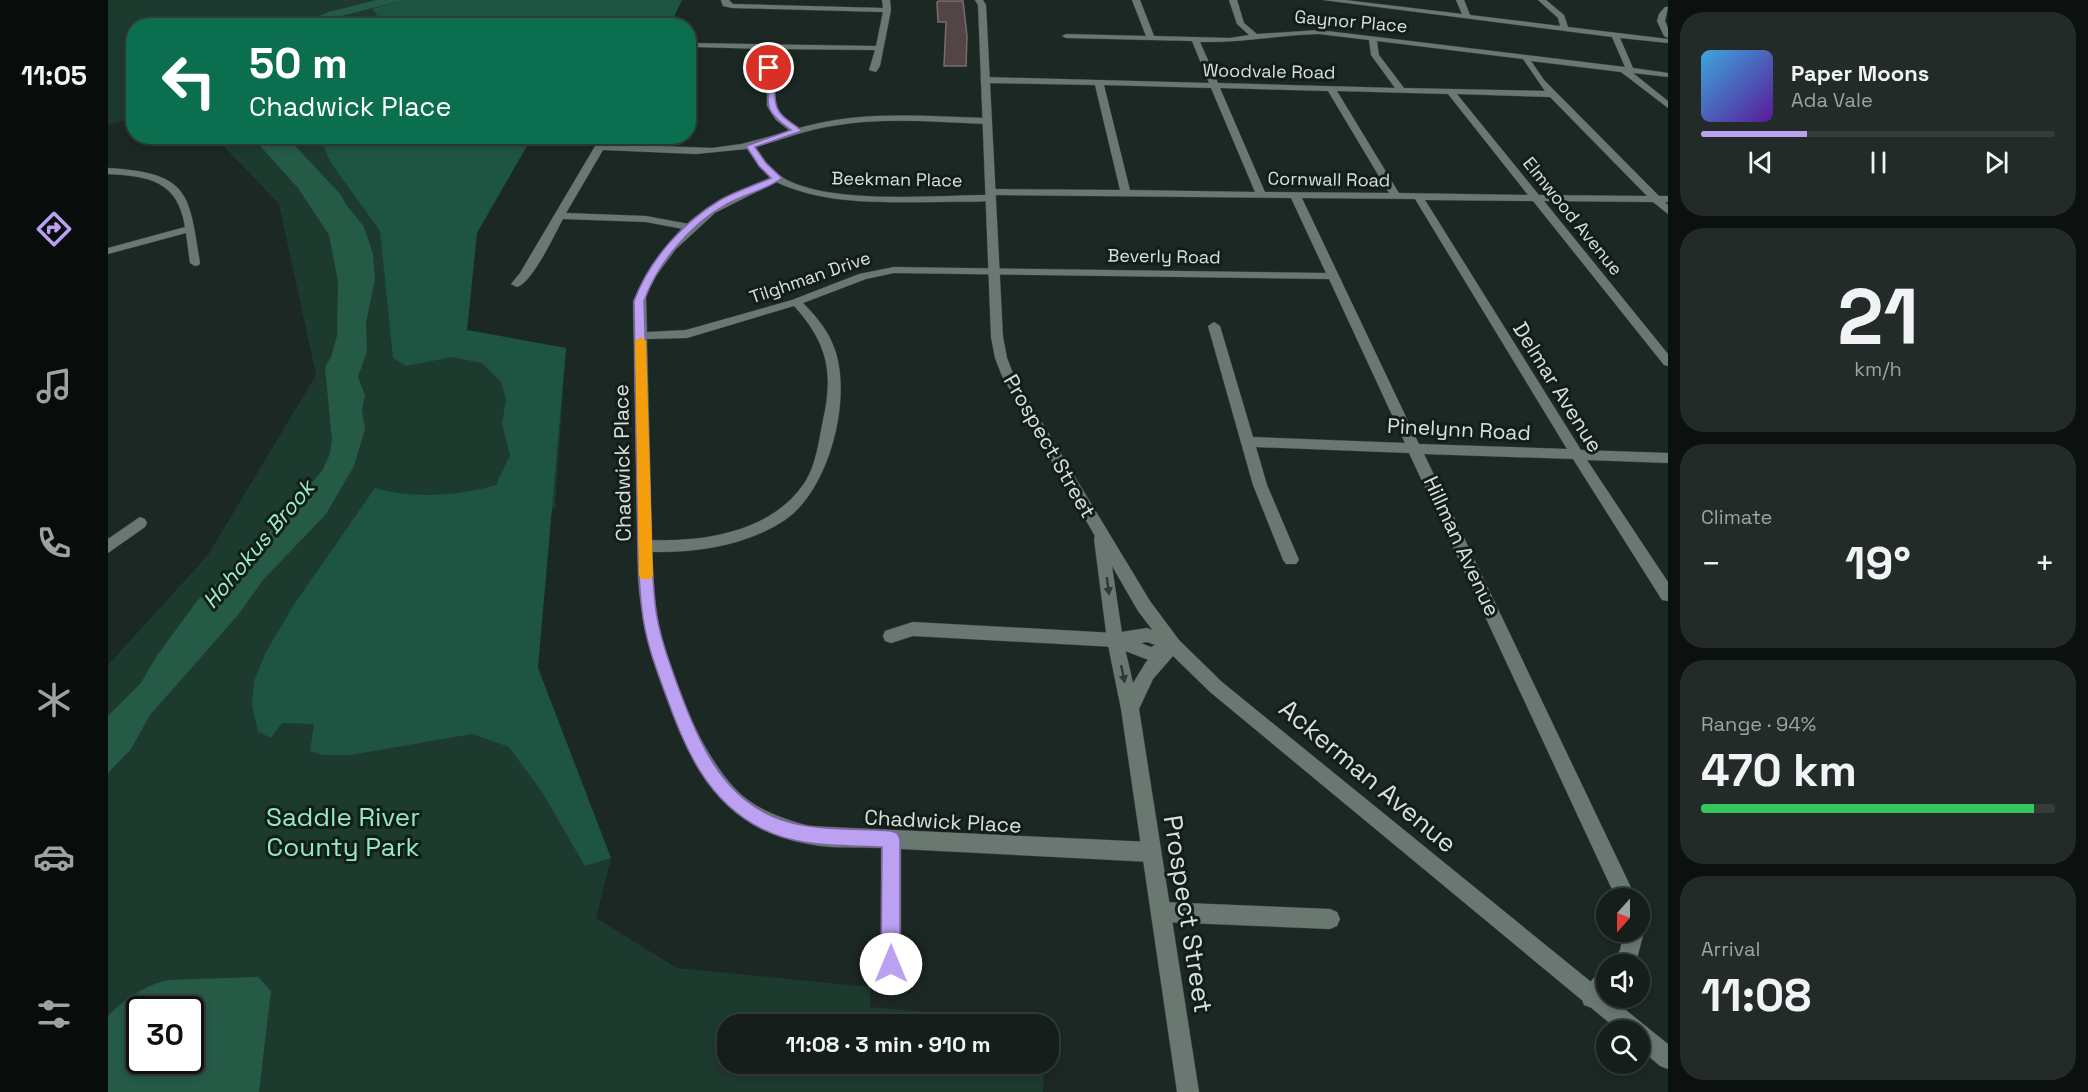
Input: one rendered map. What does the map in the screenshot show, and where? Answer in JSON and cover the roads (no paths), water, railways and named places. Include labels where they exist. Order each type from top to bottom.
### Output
[{"type":"street","points":[[725,0],[726,4],[732,6],[887,9]]},
{"type":"street","points":[[873,70],[876,66],[887,9],[886,0]]},
{"type":"street","points":[[1136,0],[1151,39]]},
{"type":"street","points":[[1233,0],[1242,24],[1255,36]]},
{"type":"street","points":[[1327,0],[1378,3],[1467,17],[1668,39],[1661,21],[1668,9]]},
{"type":"street","points":[[1460,0],[1467,17]]},
{"type":"street","points":[[1542,0],[1561,17],[1565,28]]},
{"type":"street","name":"Prospect Street","points":[[981,2],[997,337],[1008,376],[1101,533],[1115,640],[1130,709],[1188,1092]]},
{"type":"street","name":"Gaynor Place","points":[[1066,36],[1230,40],[1313,32],[1372,37],[1668,75]]},
{"type":"street","points":[[1615,35],[1627,70],[1668,105]]},
{"type":"street","points":[[1372,37],[1375,55],[1401,90]]},
{"type":"street","points":[[1196,40],[1261,195]]},
{"type":"street","points":[[696,45],[879,48]]},
{"type":"street","points":[[770,47],[771,106],[779,118],[798,131]]},
{"type":"street","points":[[1525,57],[1534,73],[1553,94],[1668,211]]},
{"type":"street","name":"Woodvale Road","points":[[984,80],[1553,94]]},
{"type":"street","points":[[1099,83],[1126,193]]},
{"type":"street","points":[[1331,88],[1396,196]]},
{"type":"street","name":"Elmwood Avenue","points":[[1451,92],[1668,362]]},
{"type":"street","points":[[600,147],[712,150],[750,146],[798,131],[845,121],[877,118],[987,122]]},
{"type":"street","points":[[517,284],[525,275],[602,144]]},
{"type":"street","name":"Beekman Place","points":[[750,146],[762,165],[777,178],[803,190],[832,196],[990,195]]},
{"type":"street","points":[[108,171],[140,174],[171,187],[178,193],[186,205],[195,263]]},
{"type":"street","name":"Chadwick Place","points":[[777,178],[725,201],[689,227],[669,250],[641,292],[639,301],[647,596],[659,655],[688,735],[700,759],[715,782],[748,812],[767,823],[789,831],[810,835],[1152,852]]},
{"type":"street","name":"Cornwall Road","points":[[990,195],[1126,193],[1668,199]]},
{"type":"street","name":"Hillman Avenue","points":[[1295,195],[1621,888]]},
{"type":"street","name":"Delmar Avenue","points":[[1418,196],[1577,455],[1668,595]]},
{"type":"street","points":[[560,216],[646,219],[689,227]]},
{"type":"street","points":[[108,251],[189,229]]},
{"type":"street","name":"Tilghman Drive","points":[[641,334],[652,337],[687,334],[796,302],[878,272],[910,270],[994,272]]},
{"type":"street","name":"Beverly Road","points":[[994,272],[1334,276]]},
{"type":"street","points":[[645,546],[661,547],[724,539],[756,530],[789,509],[809,488],[815,476],[834,407],[834,377],[825,340],[796,302]]},
{"type":"street","points":[[1214,326],[1260,485],[1291,560]]},
{"type":"street","name":"Pinelynn Road","points":[[1248,442],[1668,458]]},
{"type":"street","points":[[108,547],[140,523]]},
{"type":"street","name":"Ackerman Avenue","points":[[1101,533],[1144,606],[1173,645],[1216,687],[1621,1020]]},
{"type":"street","points":[[891,636],[913,629],[1115,640],[1151,654],[1173,645]]},
{"type":"street","points":[[1130,709],[1139,684],[1152,666],[1173,645]]},
{"type":"street","points":[[891,839],[891,964]]},
{"type":"street","points":[[1162,912],[1330,919]]},
{"type":"street","points":[[1592,997],[1596,992]]},
{"type":"street","points":[[1650,1043],[1668,1058]]},
{"type":"water label","name":"Hohokus Brook","points":[[258,544]]},
{"type":"park label","name":"Saddle River County Park","points":[[343,832]]}]
